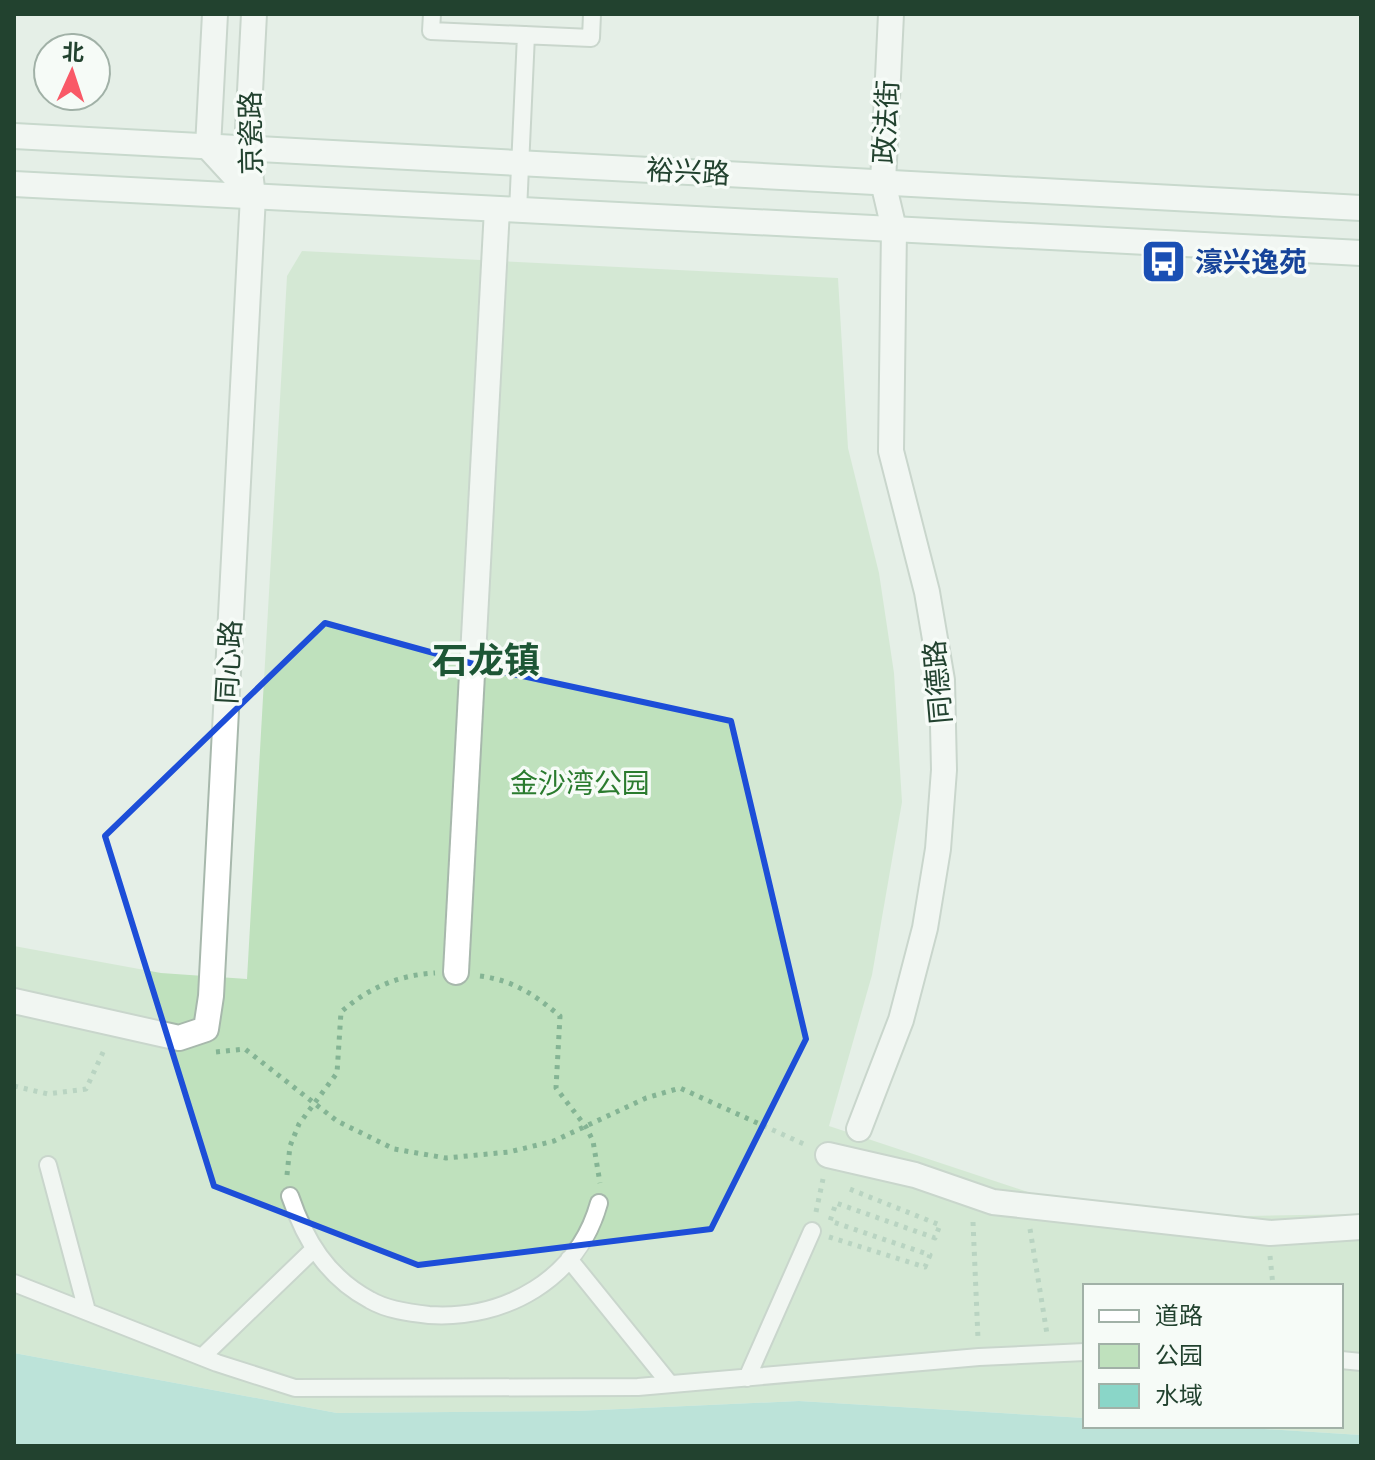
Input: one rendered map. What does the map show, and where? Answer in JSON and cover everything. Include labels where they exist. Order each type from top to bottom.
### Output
[{"type":"street","name":"京瓷路","points":[[215,14],[208,147],[253,196]]},
{"type":"street","name":"京瓷路","points":[[253,196],[247,149],[254,14]]},
{"type":"street","name":"政法街","points":[[891,14],[883,182],[894,229]]},
{"type":"street","name":"裕兴路","points":[[14,136],[1361,208]]},
{"type":"street","name":"裕兴路","points":[[14,184],[1361,253]]},
{"type":"street","name":"同心路","points":[[110,1031],[179,1038],[206,1029],[212,980],[253,196]]},
{"type":"street","points":[[456,972],[507,210]]},
{"type":"street","name":"同德路","points":[[859,1129],[901,1020],[925,928],[938,849],[944,770],[942,680],[927,592],[891,451],[894,229]]},
{"type":"street","points":[[14,1001],[110,1031]]},
{"type":"street","points":[[828,1155],[915,1175],[993,1202],[1270,1233],[1361,1227]]},
{"type":"lane","points":[[432,14],[431,31],[591,38],[592,14]]},
{"type":"lane","points":[[507,210],[520,163],[526,35]]},
{"type":"lane","points":[[48,1165],[87,1311]]},
{"type":"lane","points":[[290,1196],[301,1228],[313,1250],[337,1277],[371,1301],[411,1313],[452,1316],[490,1310],[524,1298],[576,1252],[594,1220],[599,1203]]},
{"type":"lane","points":[[747,1378],[812,1231]]},
{"type":"lane","points":[[202,1357],[313,1250]]},
{"type":"lane","points":[[569,1259],[670,1384]]},
{"type":"lane","points":[[14,1283],[202,1357],[295,1388],[638,1387],[979,1357],[1083,1352]]},
{"type":"path","points":[[290,1196],[287,1173],[290,1146],[299,1124],[337,1073],[341,1012],[361,995],[390,981],[423,974],[456,972],[495,978],[535,994],[560,1016],[556,1088],[586,1127],[598,1158],[599,1203]]},
{"type":"path","points":[[14,1086],[48,1094],[86,1089],[110,1031]]},
{"type":"path","points":[[204,1054],[245,1049],[337,1121],[394,1149],[446,1158],[509,1152],[554,1141],[646,1098],[680,1088],[828,1155],[812,1231],[925,1267],[930,1255],[830,1221],[836,1203],[935,1238],[940,1225],[842,1186]]},
{"type":"path","points":[[973,1213],[979,1357]]},
{"type":"path","points":[[1044,1225],[1029,1224],[1050,1352]]},
{"type":"path","points":[[1269,1243],[1273,1284]]},
{"type":"highlighted area","points":[[325,623],[499,671],[731,721],[806,1039],[711,1229],[418,1265],[214,1186],[105,836]]},
{"type":"green space","name":"金沙湾公园","points":[[302,251],[838,278],[848,448],[879,573],[894,673],[902,802],[872,975],[829,1126],[1058,1202],[1247,1216],[1361,1214],[1361,1435],[1248,1428],[1343,1428],[1343,1284],[1083,1284],[1083,1418],[799,1401],[576,1411],[337,1413],[14,1353],[14,946],[161,973],[247,979],[287,276]]},
{"type":"water","points":[[14,1353],[337,1413],[576,1411],[799,1401],[1083,1418],[1083,1428],[1248,1428],[1361,1435],[1361,1446],[14,1446]]},
{"type":"place","name":"濠兴逸苑","points":[[1164,262]]},
{"type":"district","name":"石龙镇","points":[[486,661]]}]
